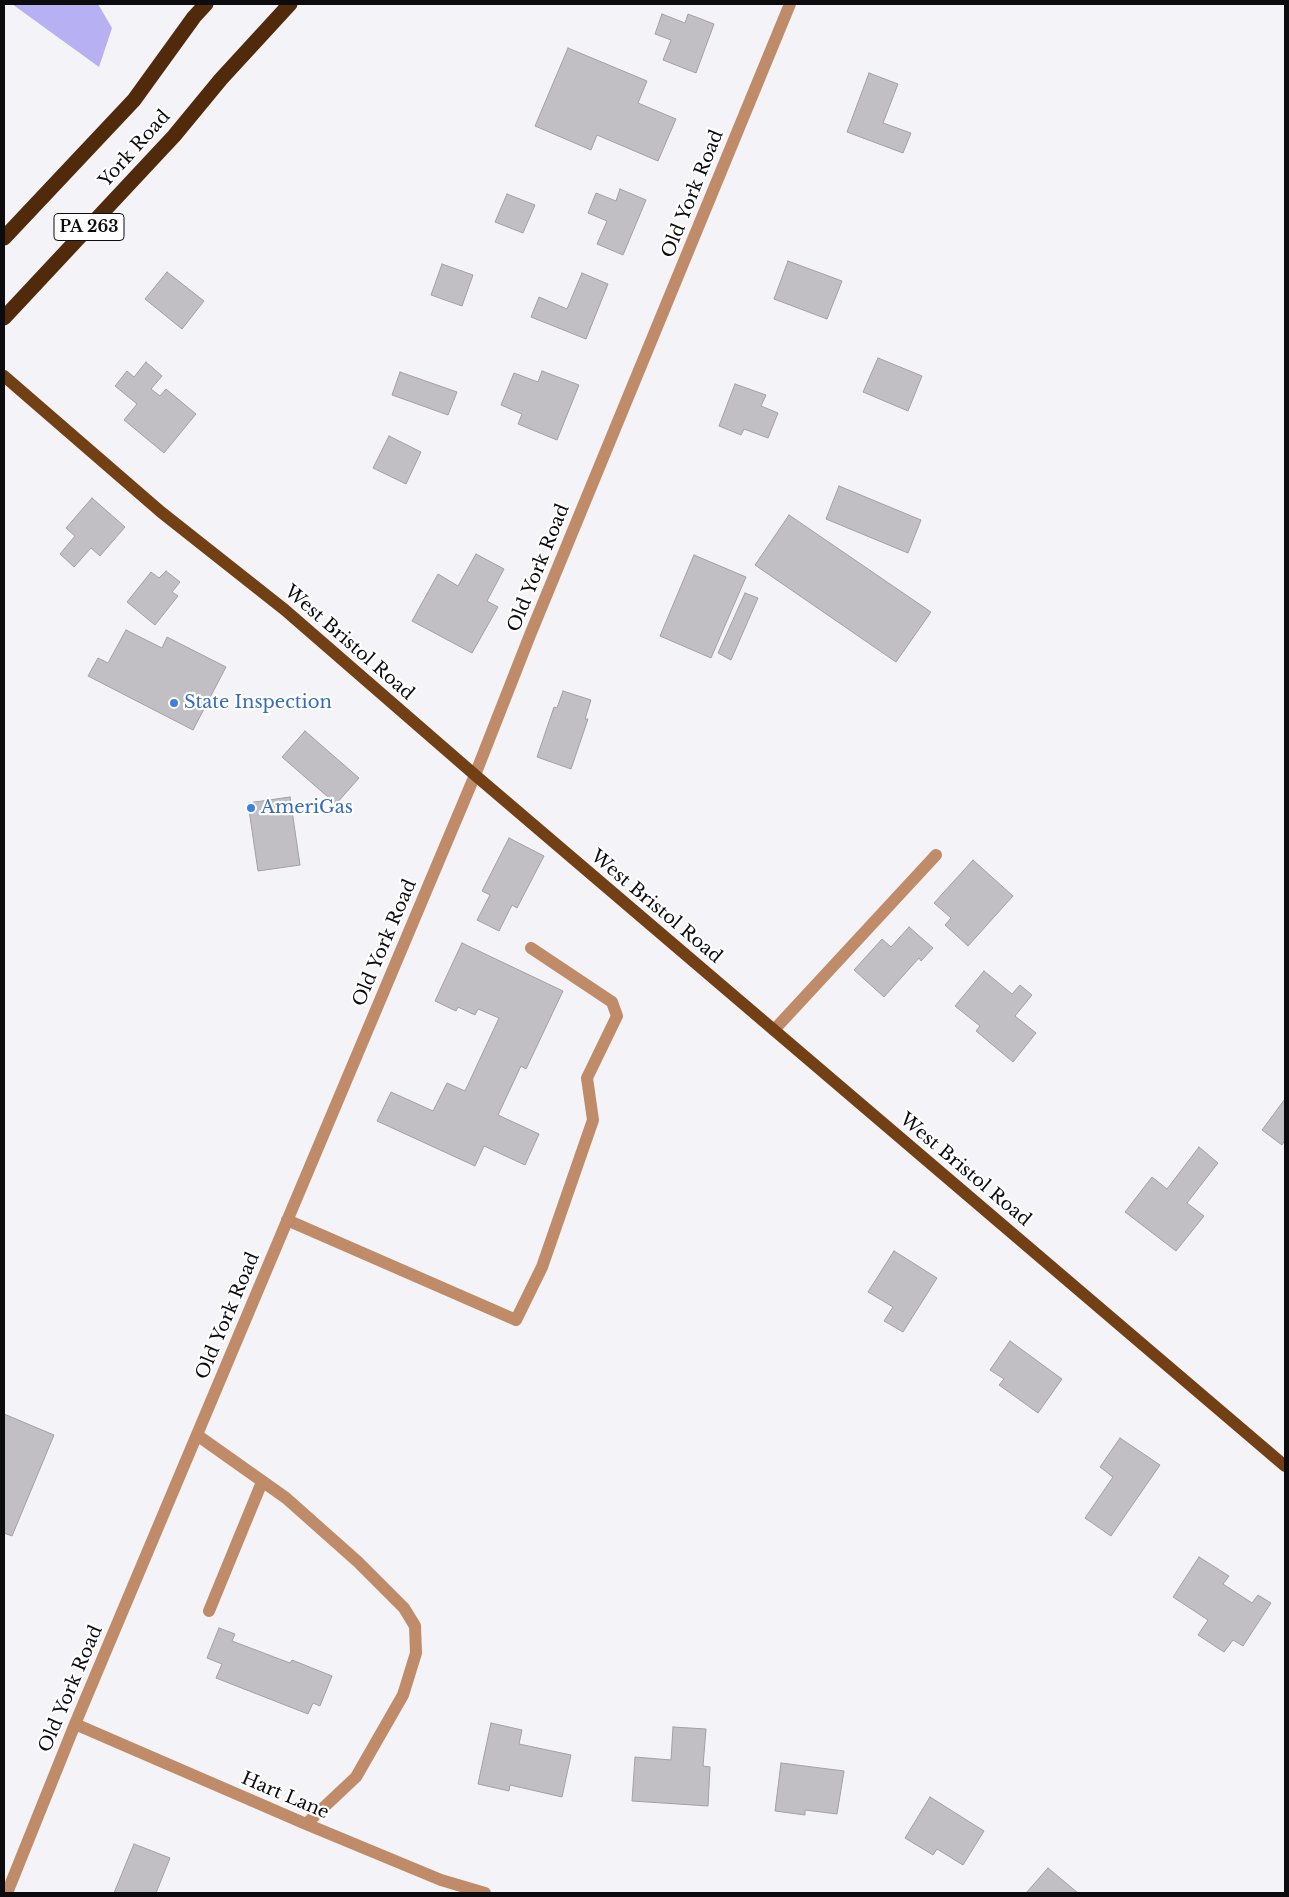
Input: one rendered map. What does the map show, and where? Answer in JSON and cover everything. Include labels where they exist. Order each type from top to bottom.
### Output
[{"type":"highway","name":"York Road","points":[[4,238],[134,100],[194,17],[206,4]]},
{"type":"highway","name":"York Road","points":[[4,318],[174,136],[221,79],[290,4]]},
{"type":"main road","name":"West Bristol Road","points":[[4,376],[161,512],[285,610],[475,775],[1285,1466]]},
{"type":"street","name":"Old York Road","points":[[7,1893],[75,1724],[475,775],[530,635],[790,4]]},
{"type":"street","points":[[774,1030],[936,855]]},
{"type":"street","points":[[287,1220],[516,1320],[542,1267],[593,1120],[586,1078],[617,1016],[612,1002],[531,948]]},
{"type":"street","points":[[197,1436],[286,1498],[358,1562],[404,1608],[415,1626],[416,1653],[403,1695],[356,1778],[306,1824]]},
{"type":"street","points":[[209,1611],[262,1482]]},
{"type":"street","name":"Hart Lane","points":[[75,1724],[441,1880],[485,1893]]},
{"type":"shaded area","points":[[12,4],[98,4],[112,28],[99,67]]},
{"type":"building","points":[[662,14],[685,23],[688,14],[714,24],[696,73],[663,60],[671,40],[655,34]]},
{"type":"building","points":[[568,48],[647,81],[638,103],[676,119],[658,161],[597,135],[591,150],[535,126]]},
{"type":"building","points":[[869,73],[898,84],[883,123],[911,133],[903,153],[847,132]]},
{"type":"building","points":[[620,189],[646,200],[623,255],[597,244],[607,221],[588,213],[596,193],[616,201]]},
{"type":"building","points":[[507,194],[535,205],[523,233],[495,222]]},
{"type":"building","points":[[788,261],[842,281],[827,319],[774,299]]},
{"type":"building","points":[[442,264],[473,275],[462,306],[431,295]]},
{"type":"building","points":[[167,272],[204,301],[182,329],[145,299]]},
{"type":"building","points":[[582,273],[608,284],[586,339],[531,317],[539,297],[567,309]]},
{"type":"building","points":[[878,358],[922,376],[908,411],[863,392]]},
{"type":"building","points":[[146,362],[162,376],[151,389],[160,396],[166,389],[196,414],[164,453],[124,420],[137,404],[115,386],[127,371],[134,377]]},
{"type":"building","points":[[542,371],[579,385],[557,440],[518,424],[522,414],[501,405],[514,373],[538,382]]},
{"type":"building","points":[[400,372],[457,392],[448,415],[392,395]]},
{"type":"building","points":[[735,384],[766,395],[761,406],[778,413],[768,438],[744,429],[741,435],[719,426]]},
{"type":"building","points":[[389,436],[421,452],[406,484],[373,468]]},
{"type":"building","points":[[839,486],[921,520],[908,553],[826,519]]},
{"type":"building","points":[[92,498],[125,527],[100,556],[91,548],[74,567],[60,554],[75,536],[66,528]]},
{"type":"building","points":[[789,515],[931,612],[896,662],[755,565]]},
{"type":"building","points":[[476,554],[504,569],[487,601],[498,607],[472,653],[412,621],[438,574],[458,586]]},
{"type":"building","points":[[694,555],[746,577],[711,658],[660,636]]},
{"type":"building","points":[[166,571],[180,582],[172,592],[178,596],[155,625],[127,602],[151,572],[159,578]]},
{"type":"building","points":[[745,593],[758,598],[731,660],[718,653]]},
{"type":"building","name":"State Inspection","points":[[126,630],[162,648],[167,637],[226,667],[193,730],[88,676],[98,658],[108,663]]},
{"type":"building","points":[[563,691],[591,700],[585,719],[588,719],[571,769],[537,757],[554,707],[557,708]]},
{"type":"building","points":[[305,731],[359,778],[336,804],[282,757]]},
{"type":"building","points":[[290,797],[300,865],[258,871],[248,803]]},
{"type":"building","points":[[509,838],[544,856],[517,908],[512,905],[499,931],[477,920],[490,895],[482,891]]},
{"type":"building","points":[[973,860],[1013,896],[968,946],[945,925],[951,918],[934,903]]},
{"type":"building","points":[[909,927],[933,948],[921,961],[919,958],[884,997],[854,970],[882,939],[891,947]]},
{"type":"building","points":[[462,943],[563,991],[526,1069],[521,1066],[498,1115],[539,1134],[525,1165],[484,1146],[475,1166],[377,1121],[391,1092],[433,1111],[447,1083],[465,1091],[499,1018],[478,1009],[475,1015],[458,1007],[456,1011],[435,1001]]},
{"type":"building","points":[[984,971],[1012,994],[1020,985],[1032,995],[1015,1016],[1036,1033],[1013,1062],[976,1031],[980,1026],[955,1006]]},
{"type":"building","points":[[1285,1099],[1285,1140],[1282,1145],[1262,1130]]},
{"type":"building","points":[[1199,1147],[1218,1163],[1187,1203],[1204,1216],[1176,1251],[1125,1212],[1152,1177],[1167,1189]]},
{"type":"building","points":[[894,1251],[937,1278],[903,1332],[884,1321],[893,1307],[868,1292]]},
{"type":"building","points":[[1010,1341],[1062,1379],[1038,1413],[999,1385],[1004,1379],[990,1370]]},
{"type":"building","points":[[4,1414],[54,1435],[12,1536],[4,1533]]},
{"type":"building","points":[[1120,1438],[1160,1465],[1111,1536],[1085,1518],[1113,1477],[1100,1467]]},
{"type":"building","points":[[1199,1557],[1229,1576],[1223,1584],[1252,1603],[1258,1595],[1271,1603],[1243,1646],[1233,1640],[1224,1652],[1198,1635],[1208,1620],[1173,1597]]},
{"type":"building","points":[[219,1628],[235,1634],[232,1641],[290,1663],[292,1660],[332,1676],[320,1706],[313,1703],[308,1714],[216,1678],[222,1664],[207,1658]]},
{"type":"building","points":[[491,1723],[522,1730],[519,1744],[571,1755],[562,1797],[510,1785],[509,1791],[478,1784]]},
{"type":"building","points":[[673,1727],[706,1729],[703,1766],[710,1767],[708,1806],[632,1801],[635,1757],[671,1760]]},
{"type":"building","points":[[781,1763],[844,1771],[837,1814],[805,1810],[805,1815],[775,1811]]},
{"type":"building","points":[[930,1797],[984,1831],[963,1865],[937,1849],[933,1855],[905,1838]]},
{"type":"building","points":[[134,1844],[170,1858],[156,1893],[114,1893]]},
{"type":"building","points":[[1048,1868],[1078,1893],[1026,1893]]},
{"type":"place","name":"State Inspection","points":[[174,703]]},
{"type":"place","name":"AmeriGas","points":[[251,808]]}]
